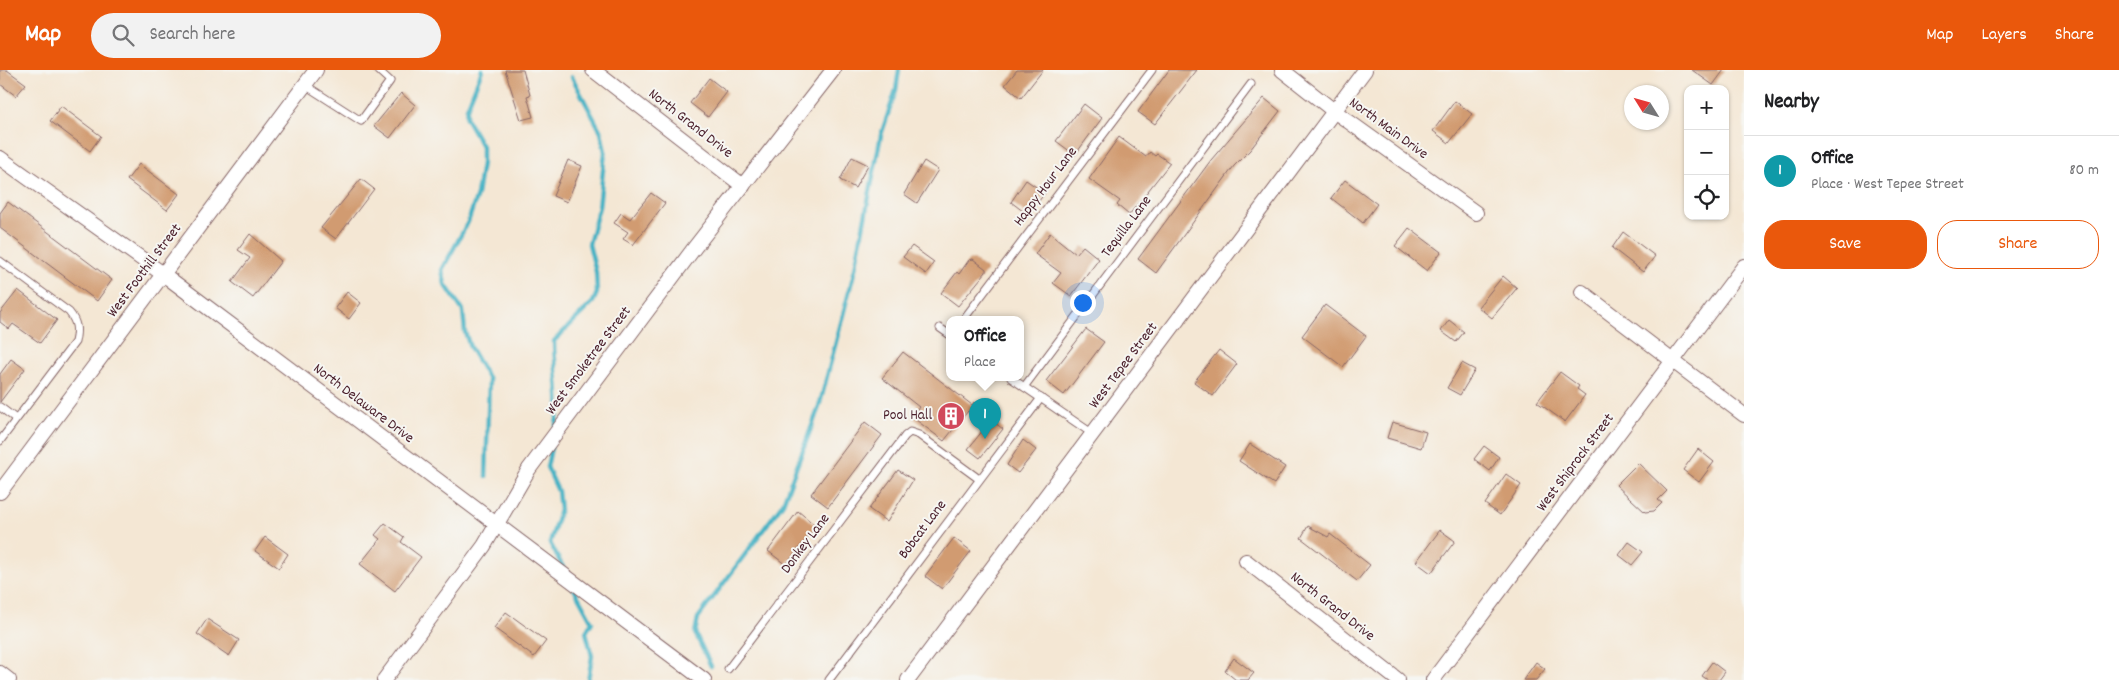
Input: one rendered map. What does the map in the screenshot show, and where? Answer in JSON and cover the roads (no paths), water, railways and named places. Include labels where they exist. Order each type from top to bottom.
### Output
[{"type":"street","name":"West Foothill Street","points":[[0,492],[316,70]]},
{"type":"street","name":"North Grand Drive","points":[[594,70],[743,186]]},
{"type":"street","name":"West Smoketree Street","points":[[384,680],[484,546],[529,468],[695,247],[833,70]]},
{"type":"street","name":"North Main Drive","points":[[1282,70],[1334,111],[1476,213]]},
{"type":"street","name":"West Tepee Street","points":[[908,680],[1365,70]]},
{"type":"street","name":"North Delaware Drive","points":[[0,158],[163,274],[704,680]]},
{"type":"street","name":"West Shiprock Street","points":[[1433,680],[1744,266]]},
{"type":"street","points":[[1582,292],[1744,415]]},
{"type":"street","name":"North Grand Drive","points":[[1246,560],[1398,680]]},
{"type":"street","points":[[0,673],[9,680]]},
{"type":"lane","points":[[305,84],[360,121],[390,81],[378,70]]},
{"type":"lane","name":"Happy Hour Lane","points":[[966,316],[1152,70]]},
{"type":"lane","name":"Tequilla Lane","points":[[1024,387],[1252,84]]},
{"type":"lane","points":[[0,260],[69,312],[76,321],[78,331],[75,342],[0,441]]},
{"type":"lane","points":[[940,328],[946,332]]},
{"type":"lane","points":[[1015,381],[1093,435]]},
{"type":"lane","name":"Bobcat Lane","points":[[829,680],[1041,398]]},
{"type":"lane","points":[[0,407],[16,419]]},
{"type":"lane","name":"Donkey Lane","points":[[728,669],[905,436],[910,432],[919,435],[979,479]]},
{"type":"waterway","points":[[482,70],[467,108],[466,118],[482,146],[482,163],[477,195],[468,222],[442,270],[445,284],[463,311],[465,332],[470,347],[489,380],[486,477]]},
{"type":"waterway","points":[[711,666],[695,633],[698,618],[783,503],[819,407],[855,269],[881,135],[896,90],[899,70]]},
{"type":"waterway","points":[[556,425],[558,394],[554,341],[593,302],[597,293],[596,272],[589,244],[599,207],[605,152],[601,132],[572,77]]},
{"type":"waterway","points":[[551,448],[547,467],[558,491],[560,510],[550,543],[563,567]]},
{"type":"waterway","points":[[573,587],[592,622],[586,632],[592,656],[588,680]]},
{"type":"place","name":"Pool Hall","points":[[951,416]]},
{"type":"place","name":"Office","points":[[985,439]]}]
